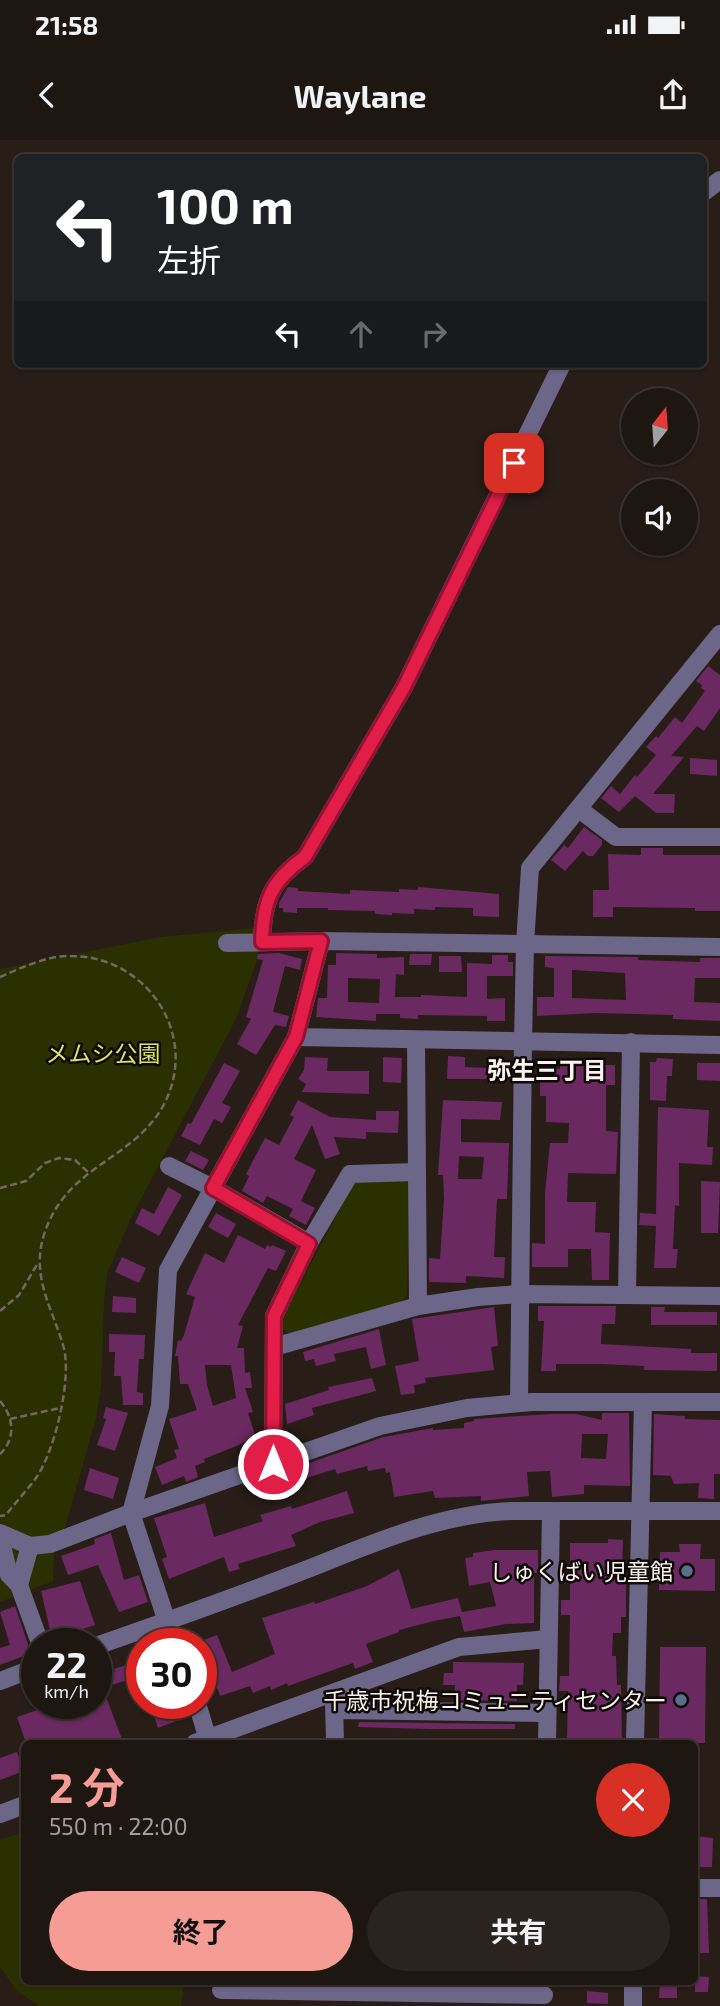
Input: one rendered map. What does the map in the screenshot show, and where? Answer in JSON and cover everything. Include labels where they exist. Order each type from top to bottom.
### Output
[{"type":"street","points":[[262,942],[263,915],[268,897],[290,867],[305,857],[404,687],[560,368]]},
{"type":"street","points":[[519,1402],[525,944],[530,868],[717,646]]},
{"type":"street","points":[[579,808],[616,836],[720,837]]},
{"type":"street","points":[[169,1628],[131,1513],[160,1405],[168,1270],[296,1037],[321,941]]},
{"type":"street","points":[[227,943],[321,941],[720,947]]},
{"type":"street","points":[[296,1037],[720,1045]]},
{"type":"street","points":[[415,1040],[418,1306]]},
{"type":"street","points":[[627,1296],[631,1042]]},
{"type":"street","points":[[169,1166],[213,1188],[309,1244]]},
{"type":"street","points":[[273,1464],[274,1316],[309,1244],[350,1174],[416,1172]]},
{"type":"street","points":[[274,1347],[418,1306],[478,1297],[520,1294],[720,1296]]},
{"type":"street","points":[[0,1535],[30,1546],[50,1544],[380,1426],[467,1408],[519,1402],[720,1402]]},
{"type":"street","points":[[635,1740],[643,1402]]},
{"type":"street","points":[[547,1740],[551,1511]]},
{"type":"street","points":[[112,1640],[410,1530],[483,1512],[720,1511]]},
{"type":"street","points":[[0,1535],[9,1575],[19,1585],[35,1628]]},
{"type":"street","points":[[19,1585],[30,1546]]},
{"type":"street","points":[[207,1740],[334,1702],[459,1647],[548,1639]]},
{"type":"street","points":[[0,1681],[21,1673]]},
{"type":"street","points":[[334,1702],[547,1713]]},
{"type":"street","points":[[334,1702],[335,1740]]},
{"type":"street","points":[[200,1719],[204,1740]]},
{"type":"street","points":[[0,1814],[21,1806]]},
{"type":"street","points":[[698,1888],[720,1888]]},
{"type":"street","points":[[633,1985],[633,2006]]},
{"type":"street","points":[[220,1992],[544,1994]]},
{"type":"path","points":[[0,977],[43,961],[69,955],[93,958],[133,976],[149,990],[172,1028],[176,1054],[163,1105],[149,1126],[89,1172],[62,1198],[51,1217],[39,1260],[40,1282],[64,1347],[66,1384],[46,1459],[36,1478],[6,1515],[0,1516]]},
{"type":"path","points":[[0,1188],[26,1181],[46,1163],[59,1158],[75,1160],[89,1172]]},
{"type":"path","points":[[0,1311],[19,1295],[39,1260]]},
{"type":"path","points":[[0,1401],[10,1419],[10,1438],[0,1454]]},
{"type":"path","points":[[10,1419],[60,1408]]},
{"type":"green space","name":"メムシ公園","points":[[257,928],[258,957],[236,1019],[131,1218],[107,1274],[97,1414],[66,1525],[54,1552],[53,1581],[0,1602],[0,969],[161,937]]},
{"type":"green space","points":[[409,1178],[407,1296],[398,1304],[290,1334],[281,1328],[283,1316],[356,1179]]},
{"type":"green space","points":[[21,1833],[21,1985],[184,1985],[181,2006],[39,2006],[17,1991],[0,1967],[0,1840]]},
{"type":"building","points":[[708,666],[720,675],[720,708],[704,731],[697,726],[671,756],[684,757],[653,794],[675,794],[674,813],[656,813],[635,796],[619,812],[601,798],[611,786],[620,794],[656,755],[646,747],[656,736],[658,738],[675,717],[682,723],[705,691],[696,681]]},
{"type":"building","points":[[690,758],[717,760],[717,776],[690,774]]},
{"type":"building","points":[[584,827],[602,840],[602,845],[593,856],[588,856],[583,851],[565,871],[551,860],[564,845],[568,848]]},
{"type":"building","points":[[641,848],[663,848],[663,855],[720,855],[720,911],[613,907],[613,917],[593,917],[593,890],[609,890],[608,854],[641,855]]},
{"type":"building","points":[[288,887],[298,888],[298,891],[350,894],[350,890],[399,892],[399,889],[418,890],[418,887],[499,894],[499,917],[473,916],[473,908],[435,907],[435,910],[414,909],[414,914],[392,915],[375,914],[375,911],[328,908],[297,908],[297,913],[283,912],[279,903]]},
{"type":"building","points":[[279,953],[302,959],[300,970],[285,966],[273,1012],[289,1016],[286,1027],[275,1025],[256,1055],[237,1044],[251,1019],[246,1017],[263,960],[257,959],[258,954]]},
{"type":"building","points":[[336,953],[377,954],[377,958],[404,957],[404,975],[396,974],[395,997],[467,997],[467,963],[492,964],[492,955],[508,955],[508,962],[513,962],[513,976],[487,976],[487,999],[505,998],[505,1021],[487,1021],[487,1016],[418,1015],[418,1019],[400,1018],[400,1014],[376,1014],[376,1021],[316,1017],[318,998],[327,998],[328,965],[336,965]],"holes":[[[348,978],[380,979],[379,1003],[348,1002]]]},
{"type":"building","points":[[410,954],[432,954],[431,965],[409,965]]},
{"type":"building","points":[[439,956],[461,956],[462,972],[439,972]]},
{"type":"building","points":[[545,956],[638,957],[638,960],[700,962],[700,958],[720,958],[720,978],[695,978],[694,1002],[720,1003],[720,1021],[673,1019],[673,1015],[596,1013],[537,1016],[537,997],[554,997],[554,968],[545,967]],"holes":[[[572,970],[625,973],[626,1000],[572,998]]]},
{"type":"building","points":[[448,1056],[465,1057],[465,1067],[491,1068],[491,1062],[508,1063],[508,1079],[447,1079]]},
{"type":"building","points":[[305,1057],[328,1058],[327,1071],[369,1071],[369,1094],[302,1092],[306,1084],[298,1079],[304,1070]]},
{"type":"building","points":[[383,1057],[402,1058],[401,1083],[383,1082]]},
{"type":"building","points":[[560,1058],[590,1061],[590,1065],[615,1065],[615,1085],[606,1085],[606,1131],[618,1132],[616,1174],[568,1173],[567,1202],[596,1202],[595,1232],[610,1233],[609,1280],[592,1280],[591,1249],[568,1249],[568,1267],[532,1267],[532,1243],[545,1244],[545,1193],[550,1143],[568,1143],[569,1123],[546,1122],[546,1096],[540,1096],[540,1078],[554,1078],[555,1068],[560,1069]]},
{"type":"building","points":[[657,1058],[673,1059],[672,1076],[667,1076],[666,1101],[650,1100],[650,1062],[656,1062]]},
{"type":"building","points":[[224,1063],[240,1071],[222,1103],[231,1107],[222,1123],[214,1119],[200,1145],[181,1136],[188,1123],[191,1124]]},
{"type":"building","points":[[697,1063],[720,1063],[720,1081],[697,1080]]},
{"type":"building","points":[[298,1100],[330,1117],[376,1120],[376,1111],[399,1111],[398,1133],[366,1132],[366,1139],[334,1137],[340,1154],[325,1159],[312,1125],[294,1159],[316,1170],[301,1201],[315,1208],[306,1225],[289,1216],[293,1209],[267,1196],[263,1203],[242,1191],[249,1176],[246,1174],[265,1138],[279,1145],[294,1117],[290,1115]]},
{"type":"building","points":[[443,1100],[502,1102],[500,1120],[461,1119],[461,1142],[509,1143],[507,1199],[497,1199],[494,1257],[505,1257],[504,1278],[466,1276],[466,1283],[429,1282],[429,1258],[440,1259],[444,1199],[443,1175],[438,1175]],"holes":[[[459,1156],[484,1157],[482,1179],[458,1179]]]},
{"type":"building","points":[[658,1107],[709,1110],[707,1147],[713,1147],[712,1165],[679,1163],[679,1206],[675,1205],[673,1249],[678,1249],[676,1268],[654,1268],[656,1226],[639,1225],[640,1213],[656,1214]]},
{"type":"building","points":[[191,1151],[209,1160],[203,1170],[185,1161]]},
{"type":"building","points":[[701,1181],[720,1182],[718,1233],[701,1233]]},
{"type":"building","points":[[168,1187],[182,1195],[159,1236],[135,1223],[142,1208],[154,1214]]},
{"type":"building","points":[[216,1213],[236,1224],[228,1238],[208,1227]]},
{"type":"building","points":[[238,1235],[265,1249],[267,1245],[272,1245],[286,1251],[276,1271],[268,1268],[238,1325],[243,1326],[237,1348],[244,1348],[245,1373],[250,1372],[252,1388],[245,1388],[253,1412],[248,1413],[256,1438],[204,1459],[205,1462],[195,1466],[198,1477],[186,1482],[184,1476],[162,1485],[155,1467],[177,1458],[174,1450],[179,1449],[169,1419],[197,1410],[188,1384],[180,1384],[178,1356],[175,1356],[178,1340],[181,1341],[184,1335],[195,1297],[186,1294],[205,1253],[224,1263]],"holes":[[[205,1365],[231,1365],[236,1398],[213,1406]]]},
{"type":"building","points":[[122,1257],[146,1268],[139,1283],[115,1272]]},
{"type":"building","points":[[113,1296],[136,1298],[136,1313],[112,1312]]},
{"type":"building","points":[[538,1306],[616,1306],[615,1324],[602,1324],[601,1344],[717,1353],[717,1371],[644,1370],[644,1366],[556,1364],[556,1371],[541,1371],[544,1321],[538,1321]]},
{"type":"building","points":[[494,1307],[498,1346],[491,1347],[494,1370],[425,1378],[426,1383],[414,1385],[415,1393],[401,1395],[395,1366],[419,1361],[412,1319]]},
{"type":"building","points":[[651,1307],[665,1307],[664,1312],[717,1312],[717,1325],[651,1325]]},
{"type":"building","points":[[379,1329],[386,1365],[371,1369],[366,1347],[334,1354],[336,1361],[316,1366],[314,1359],[305,1361],[303,1352]]},
{"type":"building","points":[[109,1334],[145,1335],[144,1359],[139,1359],[137,1392],[143,1393],[143,1405],[123,1405],[121,1376],[114,1376],[115,1352],[109,1352]]},
{"type":"building","points":[[372,1378],[376,1391],[312,1408],[314,1415],[287,1424],[285,1404],[329,1390],[328,1387]]},
{"type":"building","points":[[106,1407],[128,1413],[115,1451],[97,1445],[106,1419],[103,1418]]},
{"type":"building","points":[[602,1413],[629,1413],[630,1486],[584,1485],[584,1494],[552,1497],[550,1471],[527,1472],[529,1496],[481,1501],[481,1496],[435,1498],[433,1491],[394,1497],[390,1472],[386,1473],[385,1468],[368,1471],[367,1466],[337,1474],[335,1469],[284,1485],[281,1473],[383,1437],[433,1428],[464,1428],[464,1423],[474,1419],[576,1414],[602,1420]],"holes":[[[582,1434],[608,1434],[606,1459],[581,1458]]]},
{"type":"building","points":[[654,1414],[685,1416],[685,1419],[720,1420],[720,1474],[714,1474],[714,1499],[698,1498],[699,1483],[674,1484],[671,1476],[653,1475]]},
{"type":"building","points":[[90,1468],[119,1478],[113,1499],[84,1490]]},
{"type":"building","points":[[347,1491],[354,1513],[320,1522],[291,1535],[296,1546],[238,1564],[240,1569],[229,1572],[224,1557],[169,1579],[162,1559],[167,1557],[154,1518],[205,1503],[214,1537],[263,1521],[260,1515],[291,1506],[292,1509]]},
{"type":"building","points":[[111,1533],[124,1580],[139,1575],[148,1602],[119,1612],[98,1565],[68,1575],[61,1556],[95,1544],[94,1539]]},
{"type":"building","points":[[608,1539],[623,1540],[622,1580],[626,1580],[626,1617],[621,1617],[621,1633],[613,1633],[612,1656],[616,1656],[617,1685],[621,1685],[622,1740],[567,1740],[568,1691],[559,1691],[560,1676],[569,1676],[570,1615],[561,1615],[561,1600],[570,1600],[570,1543],[608,1543]]},
{"type":"building","points":[[679,1544],[701,1544],[700,1559],[715,1559],[715,1591],[659,1590],[660,1552],[680,1552]]},
{"type":"building","points":[[538,1550],[538,1573],[534,1573],[534,1623],[506,1624],[464,1632],[460,1616],[434,1621],[399,1630],[366,1644],[373,1662],[355,1669],[353,1663],[288,1686],[287,1683],[271,1690],[270,1686],[253,1693],[250,1686],[220,1696],[217,1688],[217,1635],[232,1672],[275,1654],[262,1618],[367,1586],[399,1569],[411,1609],[458,1598],[462,1612],[496,1606],[490,1582],[469,1586],[465,1558],[473,1557],[473,1553]]},
{"type":"building","points":[[80,1581],[95,1625],[86,1628],[50,1628],[41,1591]]},
{"type":"building","points":[[15,1606],[23,1628],[21,1657],[0,1665],[0,1648],[10,1645],[0,1612]]},
{"type":"building","points":[[660,1647],[706,1647],[705,1743],[698,1743],[698,1740],[659,1740]]},
{"type":"building","points":[[453,1662],[524,1663],[523,1685],[517,1685],[517,1701],[454,1700],[455,1685],[443,1685],[444,1673],[453,1673]]},
{"type":"building","points":[[126,1665],[126,1680],[112,1685],[114,1669]]},
{"type":"building","points":[[112,1713],[122,1739],[25,1740],[17,1717],[112,1719]]},
{"type":"building","points":[[155,1719],[181,1719],[158,1728]]},
{"type":"building","points":[[359,1722],[515,1724],[515,1729],[358,1727]]},
{"type":"building","points":[[17,1752],[21,1772],[0,1780],[0,1758]]},
{"type":"building","points":[[698,1836],[713,1838],[712,1867],[698,1867]]},
{"type":"building","points":[[698,1899],[707,1899],[709,1953],[698,1953]]},
{"type":"building","points":[[698,1976],[709,1977],[708,1992],[695,1992]]},
{"type":"building","points":[[660,1985],[677,1985],[677,1998],[659,1998]]},
{"type":"building","points":[[587,1991],[608,1993],[608,2004],[587,2003]]},
{"type":"place","name":"しゅくばい児童館","points":[[687,1571]]},
{"type":"place","name":"千歳市祝梅コミュニティセンター","points":[[681,1700]]},
{"type":"district","name":"弥生三丁目","points":[[547,1069]]},
{"type":"route","points":[[273,1464],[274,1316],[309,1244],[213,1188],[296,1037],[321,941],[262,942],[263,915],[268,897],[290,867],[305,857],[404,687],[514,463]]}]
